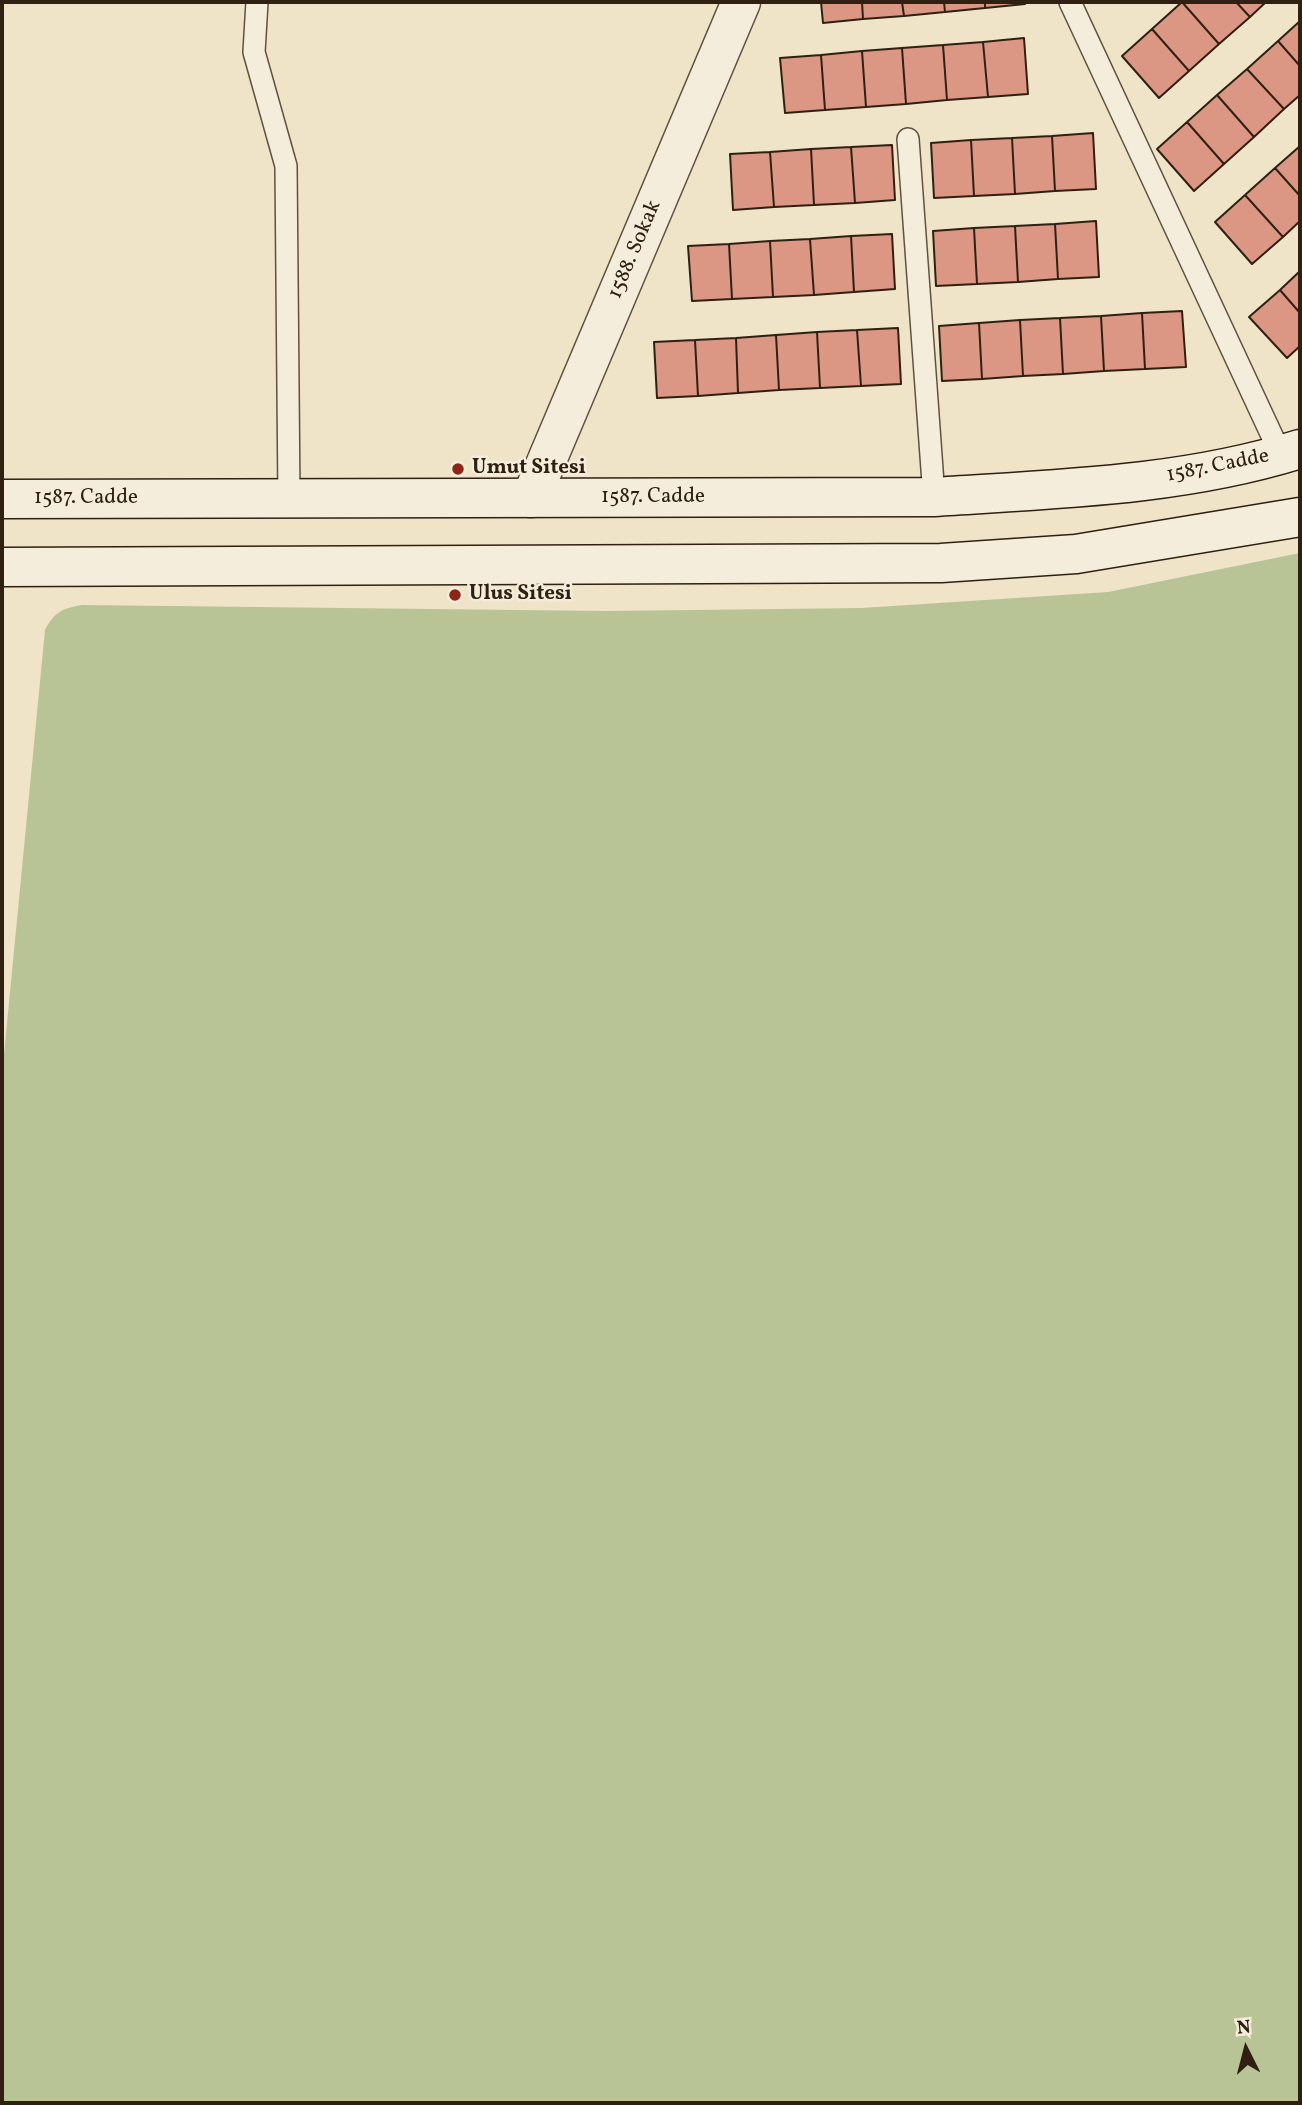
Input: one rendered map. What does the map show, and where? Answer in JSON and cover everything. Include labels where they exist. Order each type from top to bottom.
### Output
[{"type":"main road","name":"1588. Sokak","points":[[531,498],[741,2]]},
{"type":"main road","name":"1587. Cadde","points":[[2,499],[934,497],[1082,488],[1172,477],[1290,452]]},
{"type":"main road","points":[[2,567],[941,563],[1076,554],[1300,517]]},
{"type":"lane","points":[[257,2],[254,52],[286,166],[289,499]]},
{"type":"lane","points":[[1070,2],[1290,452]]},
{"type":"lane","points":[[908,139],[934,497]]},
{"type":"green space","points":[[1300,553],[1300,2103],[2,2103],[2,1075],[45,630],[52,619],[64,609],[82,605],[606,611],[862,608],[1108,592]]},
{"type":"building","points":[[821,2],[862,2],[863,19],[823,23]]},
{"type":"building","points":[[862,2],[902,2],[904,16],[863,19]]},
{"type":"building","points":[[902,2],[944,2],[945,12],[904,16]]},
{"type":"building","points":[[944,2],[985,2],[985,8],[945,12]]},
{"type":"building","points":[[985,2],[1025,2],[1025,4],[985,8]]},
{"type":"building","points":[[1182,2],[1236,2],[1250,17],[1219,44]]},
{"type":"building","points":[[1182,2],[1219,44],[1189,71],[1152,29]]},
{"type":"building","points":[[1236,2],[1266,2],[1250,17]]},
{"type":"building","points":[[1300,21],[1300,66],[1278,41]]},
{"type":"building","points":[[1152,29],[1189,71],[1159,98],[1122,56]]},
{"type":"building","points":[[1024,38],[1028,94],[988,97],[983,42]]},
{"type":"building","points":[[1278,41],[1300,66],[1300,95],[1284,109],[1247,69]]},
{"type":"building","points":[[983,42],[988,97],[947,100],[943,45]]},
{"type":"building","points":[[943,45],[947,100],[906,104],[902,48]]},
{"type":"building","points":[[902,48],[906,104],[866,107],[862,51]]},
{"type":"building","points":[[862,51],[866,107],[825,110],[821,55]]},
{"type":"building","points":[[821,55],[825,110],[785,113],[780,58]]},
{"type":"building","points":[[1247,69],[1284,109],[1254,137],[1217,95]]},
{"type":"building","points":[[1217,95],[1254,137],[1224,164],[1187,122]]},
{"type":"building","points":[[1187,122],[1224,164],[1194,191],[1157,149]]},
{"type":"building","points":[[1093,133],[1096,189],[1055,191],[1052,136]]},
{"type":"building","points":[[1052,136],[1055,191],[1015,194],[1012,138]]},
{"type":"building","points":[[1012,138],[1015,194],[974,196],[971,140]]},
{"type":"building","points":[[971,140],[974,196],[934,198],[931,143]]},
{"type":"building","points":[[892,145],[895,200],[855,203],[851,147]]},
{"type":"building","points":[[1300,146],[1300,196],[1275,168]]},
{"type":"building","points":[[851,147],[855,203],[814,205],[811,149]]},
{"type":"building","points":[[811,149],[814,205],[774,207],[770,152]]},
{"type":"building","points":[[770,152],[774,207],[733,210],[730,154]]},
{"type":"building","points":[[1275,168],[1300,196],[1300,221],[1283,237],[1245,195]]},
{"type":"building","points":[[1245,195],[1283,237],[1252,264],[1215,222]]},
{"type":"building","points":[[1096,221],[1099,277],[1058,279],[1055,224]]},
{"type":"building","points":[[1055,224],[1058,279],[1018,282],[1015,226]]},
{"type":"building","points":[[1015,226],[1018,282],[977,284],[974,228]]},
{"type":"building","points":[[974,228],[977,284],[936,286],[933,231]]},
{"type":"building","points":[[892,234],[895,289],[854,292],[851,236]]},
{"type":"building","points":[[851,236],[854,292],[814,295],[810,239]]},
{"type":"building","points":[[810,239],[814,295],[773,297],[770,241]]},
{"type":"building","points":[[770,241],[773,297],[732,299],[729,244]]},
{"type":"building","points":[[729,244],[732,299],[692,301],[688,246]]},
{"type":"building","points":[[1300,271],[1300,313],[1280,290]]},
{"type":"building","points":[[1280,290],[1300,313],[1300,346],[1287,358],[1249,317]]},
{"type":"building","points":[[1182,311],[1186,367],[1145,369],[1142,313]]},
{"type":"building","points":[[1142,313],[1145,369],[1104,371],[1101,316]]},
{"type":"building","points":[[1101,316],[1104,371],[1063,374],[1060,318]]},
{"type":"building","points":[[1060,318],[1063,374],[1023,376],[1020,320]]},
{"type":"building","points":[[1020,320],[1023,376],[982,379],[979,323]]},
{"type":"building","points":[[979,323],[982,379],[942,381],[939,326]]},
{"type":"building","points":[[898,328],[901,384],[861,386],[857,330]]},
{"type":"building","points":[[857,330],[861,386],[820,388],[817,332]]},
{"type":"building","points":[[817,332],[820,388],[779,390],[776,335]]},
{"type":"building","points":[[776,335],[779,390],[738,393],[736,338]]},
{"type":"building","points":[[736,338],[738,393],[698,396],[695,340]]},
{"type":"building","points":[[695,340],[698,396],[657,398],[654,342]]},
{"type":"place","name":"Umut Sitesi","points":[[458,469]]},
{"type":"place","name":"Ulus Sitesi","points":[[455,595]]}]
